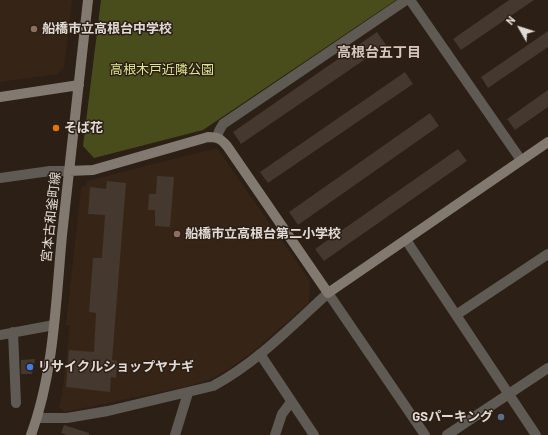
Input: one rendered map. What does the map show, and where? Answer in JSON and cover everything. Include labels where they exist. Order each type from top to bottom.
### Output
[{"type":"street","name":"宮本古和釜町線","points":[[31,435],[45,385],[54,325],[88,0]]},
{"type":"street","points":[[217,137],[218,130],[223,124],[406,0]]},
{"type":"street","points":[[410,0],[521,160]]},
{"type":"street","points":[[0,97],[79,85]]},
{"type":"street","points":[[0,178],[50,171],[93,170],[208,137],[217,137],[221,139],[425,435]]},
{"type":"street","points":[[37,418],[67,418],[108,411],[213,386],[227,378],[260,354],[328,293],[548,142]]},
{"type":"street","points":[[406,240],[536,435]]},
{"type":"street","points":[[456,315],[548,254]]},
{"type":"street","points":[[0,335],[54,325]]},
{"type":"street","points":[[13,332],[16,403]]},
{"type":"street","points":[[260,354],[314,435]]},
{"type":"street","points":[[447,435],[548,368]]},
{"type":"street","points":[[175,435],[188,392]]},
{"type":"street","points":[[275,435],[282,414],[292,402]]},
{"type":"shaded area","name":"船橋市立高根台中学校","points":[[0,0],[72,0],[64,67],[58,74],[0,82]]},
{"type":"shaded area","name":"船橋市立高根台第二小学校","points":[[217,148],[310,281],[309,303],[251,353],[213,378],[189,386],[65,412],[59,407],[63,388],[70,325],[66,325],[81,188],[87,184],[87,181]]},
{"type":"green space","name":"高根木戸近隣公園","points":[[101,0],[396,0],[203,130],[94,158],[83,146]]},
{"type":"building","points":[[509,0],[534,0],[461,50],[453,39]]},
{"type":"building","points":[[548,31],[548,47],[488,88],[481,77]]},
{"type":"building","points":[[377,32],[386,45],[241,144],[233,132]]},
{"type":"building","points":[[405,72],[413,84],[268,183],[260,172]]},
{"type":"building","points":[[548,90],[548,107],[515,130],[507,119]]},
{"type":"building","points":[[430,113],[439,126],[298,225],[289,212]]},
{"type":"building","points":[[458,149],[467,161],[324,261],[315,249]]},
{"type":"building","points":[[157,176],[174,177],[170,227],[155,226],[155,210],[148,210],[149,194],[156,194]]},
{"type":"building","points":[[107,181],[126,183],[112,360],[117,361],[116,378],[111,377],[110,392],[66,387],[69,350],[94,352],[96,313],[89,312],[93,258],[102,258],[105,215],[88,214],[90,187],[106,189]]},
{"type":"building","points":[[35,359],[32,374],[21,374],[21,360]]},
{"type":"building","points":[[64,425],[89,433],[89,435],[67,435],[61,433]]},
{"type":"place","name":"船橋市立高根台中学校","points":[[34,29]]},
{"type":"place","name":"そば花","points":[[56,128]]},
{"type":"place","name":"船橋市立高根台第二小学校","points":[[177,234]]},
{"type":"place","name":"リサイクルショップヤナギ","points":[[30,367]]},
{"type":"place","name":"GSパーキング","points":[[501,417]]},
{"type":"district","name":"高根台五丁目","points":[[379,52]]}]
